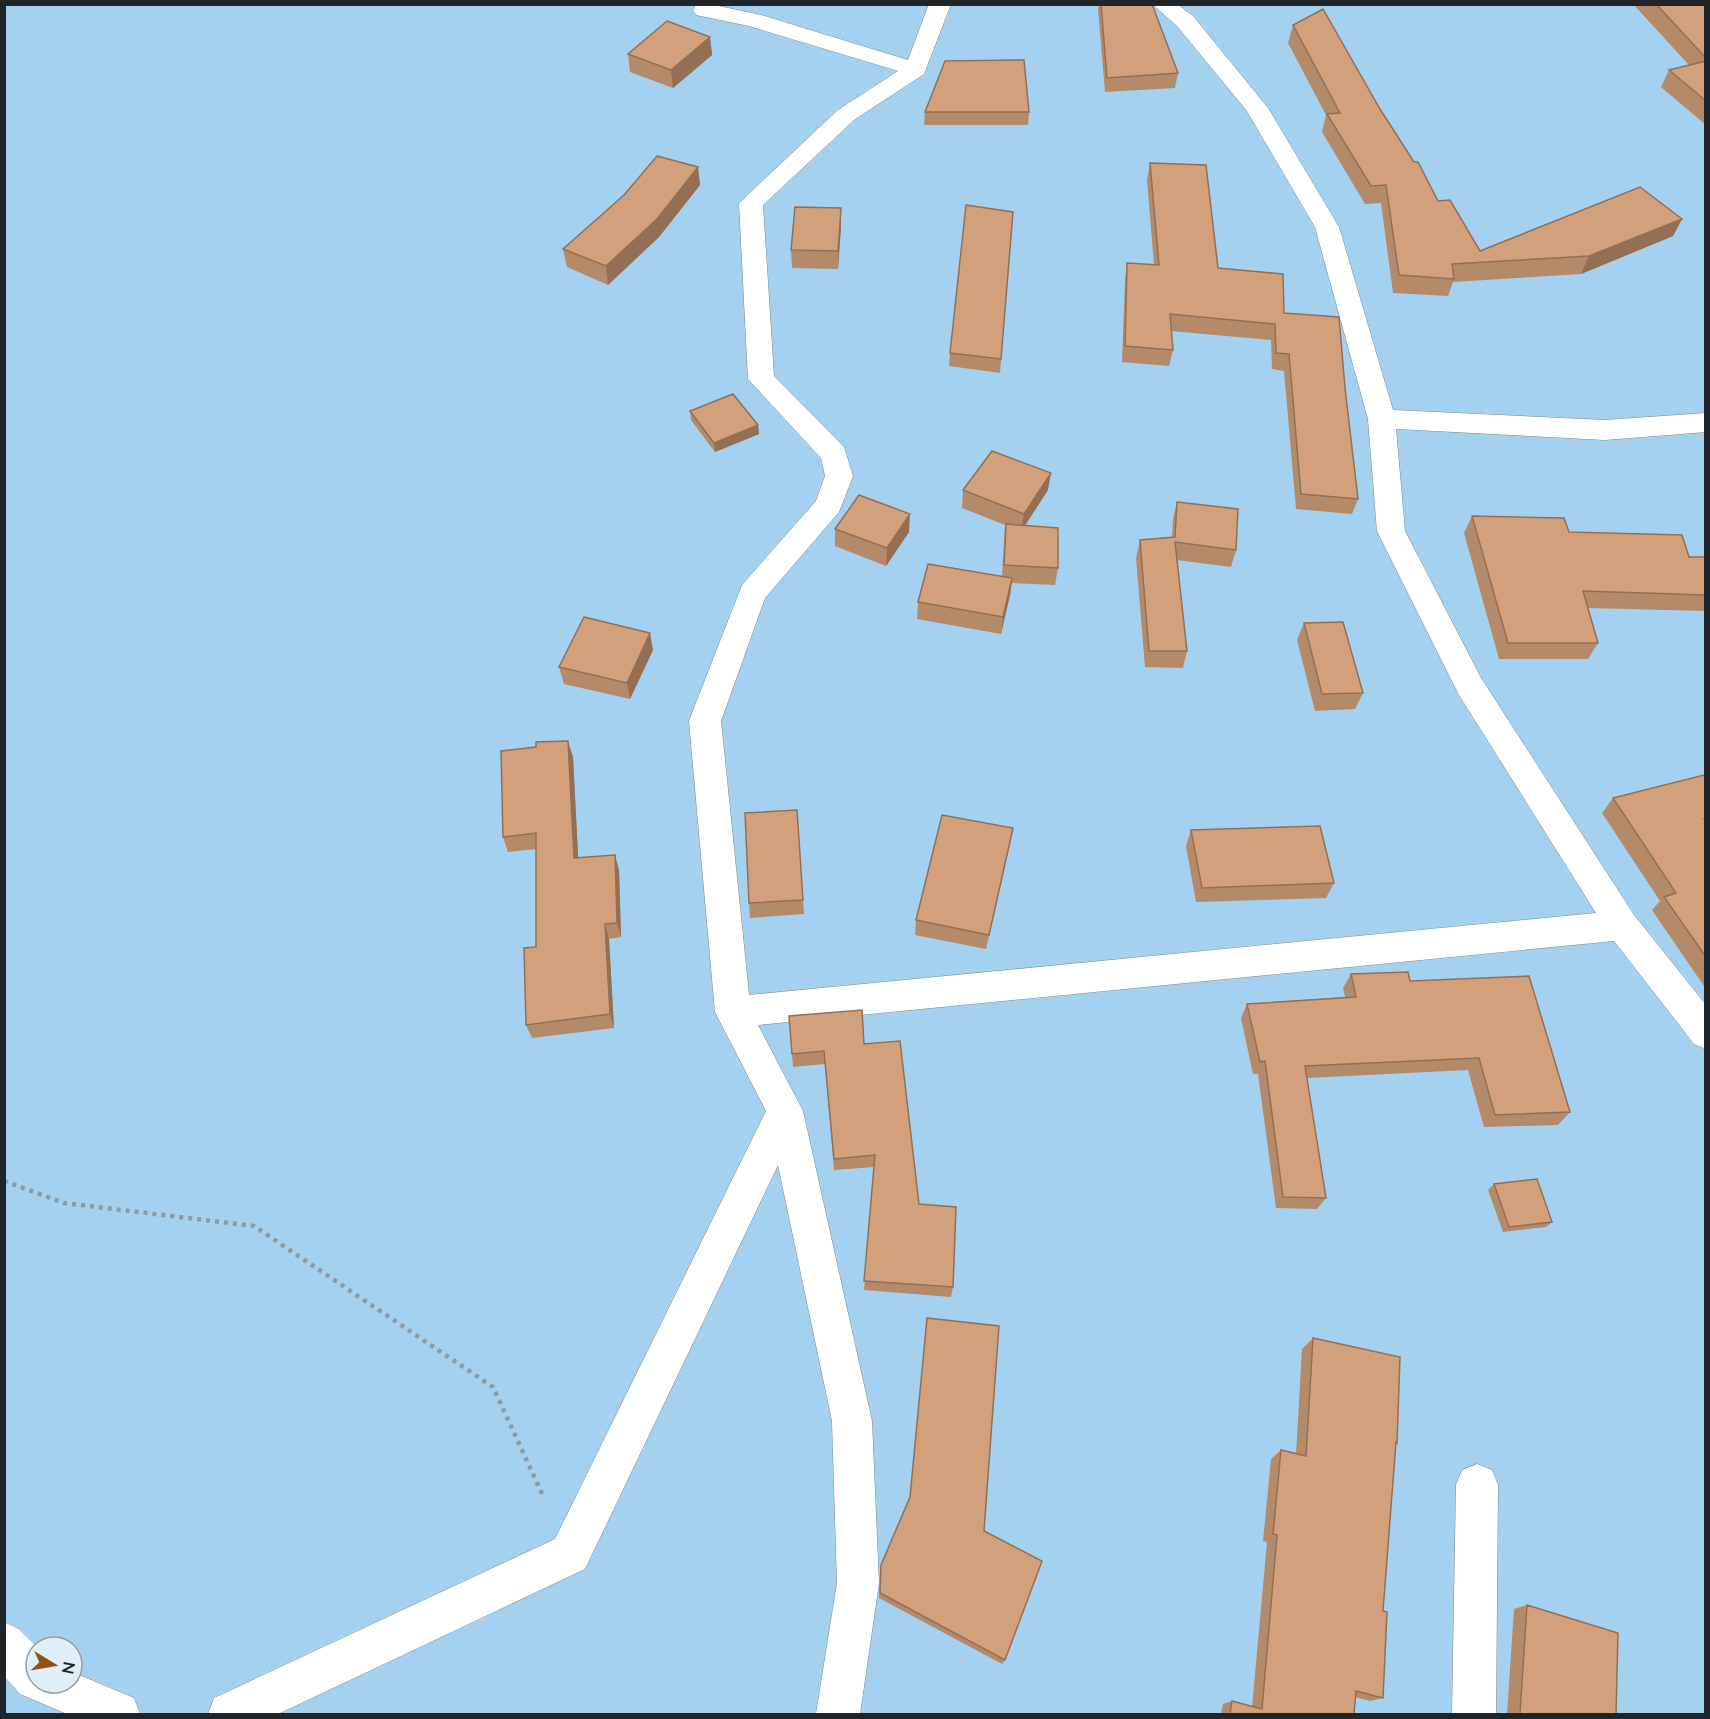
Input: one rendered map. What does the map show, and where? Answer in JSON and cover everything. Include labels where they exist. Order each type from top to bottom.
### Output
[{"type":"street","points":[[838,1714],[858,1583],[852,1421],[785,1111],[733,1012],[705,721],[752,593],[829,505],[839,476],[834,454],[761,379],[751,203],[846,115],[916,69],[940,4]]},
{"type":"street","points":[[1162,4],[1185,21],[1257,108],[1327,227],[1382,419],[1391,531],[1470,686],[1622,925],[1706,1033]]},
{"type":"street","points":[[704,10],[753,20],[916,69]]},
{"type":"street","points":[[1382,419],[1605,430],[1706,422]]},
{"type":"street","points":[[733,1012],[1622,925]]},
{"type":"street","points":[[230,1714],[570,1554],[785,1111]]},
{"type":"street","points":[[1474,1714],[1477,1485]]},
{"type":"street","points":[[4,1644],[24,1665]]},
{"type":"street","points":[[74,1695],[118,1714]]},
{"type":"path","points":[[4,1181],[64,1203],[254,1226],[493,1388],[570,1554]]},
{"type":"shaded area","points":[[5,5],[1705,5],[1705,1714],[5,1714]]},
{"type":"building","points":[[1101,4],[1152,4],[1178,73],[1107,78]]},
{"type":"building","points":[[1656,4],[1706,4],[1706,58]]},
{"type":"building","points":[[1323,9],[1380,109],[1414,162],[1418,162],[1438,201],[1450,200],[1480,251],[1640,187],[1682,219],[1589,256],[1452,264],[1454,279],[1399,275],[1386,185],[1371,186],[1327,114],[1340,113],[1293,25]]},
{"type":"building","points":[[667,21],[710,37],[671,70],[628,54]]},
{"type":"building","points":[[1024,60],[1029,112],[925,112],[945,61]]},
{"type":"building","points":[[1706,61],[1706,101],[1669,70]]},
{"type":"building","points":[[657,156],[698,167],[657,219],[606,266],[563,249],[624,195]]},
{"type":"building","points":[[1150,163],[1206,165],[1218,268],[1283,274],[1284,313],[1339,317],[1358,499],[1301,494],[1289,354],[1276,353],[1275,324],[1170,314],[1173,350],[1125,346],[1127,263],[1159,265]]},
{"type":"building","points":[[966,205],[1013,212],[1001,359],[950,353]]},
{"type":"building","points":[[795,207],[841,208],[838,251],[791,250]]},
{"type":"building","points":[[733,394],[758,425],[714,443],[690,411]]},
{"type":"building","points":[[992,451],[1051,473],[1024,514],[963,490]]},
{"type":"building","points":[[859,495],[910,514],[887,548],[835,529]]},
{"type":"building","points":[[1177,502],[1238,509],[1236,550],[1175,542],[1187,651],[1149,651],[1140,540],[1175,537]]},
{"type":"building","points":[[1472,516],[1564,518],[1569,532],[1682,535],[1689,557],[1706,557],[1706,595],[1583,591],[1598,643],[1508,643]]},
{"type":"building","points":[[1006,524],[1058,528],[1058,568],[1004,565]]},
{"type":"building","points":[[928,564],[1012,578],[1003,617],[918,602]]},
{"type":"building","points":[[584,617],[650,633],[627,683],[559,667]]},
{"type":"building","points":[[1343,622],[1363,693],[1322,694],[1304,623]]},
{"type":"building","points":[[568,741],[574,858],[615,855],[617,923],[605,924],[610,1014],[526,1025],[524,948],[536,947],[536,833],[503,837],[501,751],[536,747],[536,742]]},
{"type":"building","points":[[1704,775],[1706,777],[1706,818],[1704,819],[1706,821],[1706,957],[1664,897],[1676,893],[1613,798]]},
{"type":"building","points":[[797,810],[803,900],[749,903],[745,813]]},
{"type":"building","points":[[942,815],[1013,828],[989,935],[916,920]]},
{"type":"building","points":[[1320,826],[1334,883],[1202,888],[1191,830]]},
{"type":"building","points":[[1408,972],[1410,981],[1529,976],[1570,1112],[1495,1115],[1479,1058],[1305,1066],[1326,1198],[1283,1197],[1265,1061],[1260,1062],[1247,1004],[1356,997],[1351,974]]},
{"type":"building","points":[[862,1010],[864,1044],[900,1041],[919,1204],[956,1207],[953,1287],[864,1281],[875,1155],[834,1159],[824,1051],[792,1054],[789,1016]]},
{"type":"building","points":[[1537,1179],[1552,1222],[1509,1227],[1494,1184]]},
{"type":"building","points":[[927,1318],[999,1326],[984,1531],[1042,1561],[1005,1660],[880,1593],[881,1565],[910,1497]]},
{"type":"building","points":[[1313,1338],[1400,1357],[1397,1443],[1383,1611],[1387,1612],[1383,1698],[1356,1691],[1354,1714],[1230,1714],[1232,1701],[1262,1709],[1277,1535],[1273,1534],[1281,1450],[1306,1456]]},
{"type":"building","points":[[1527,1605],[1618,1633],[1616,1714],[1520,1714]]}]
